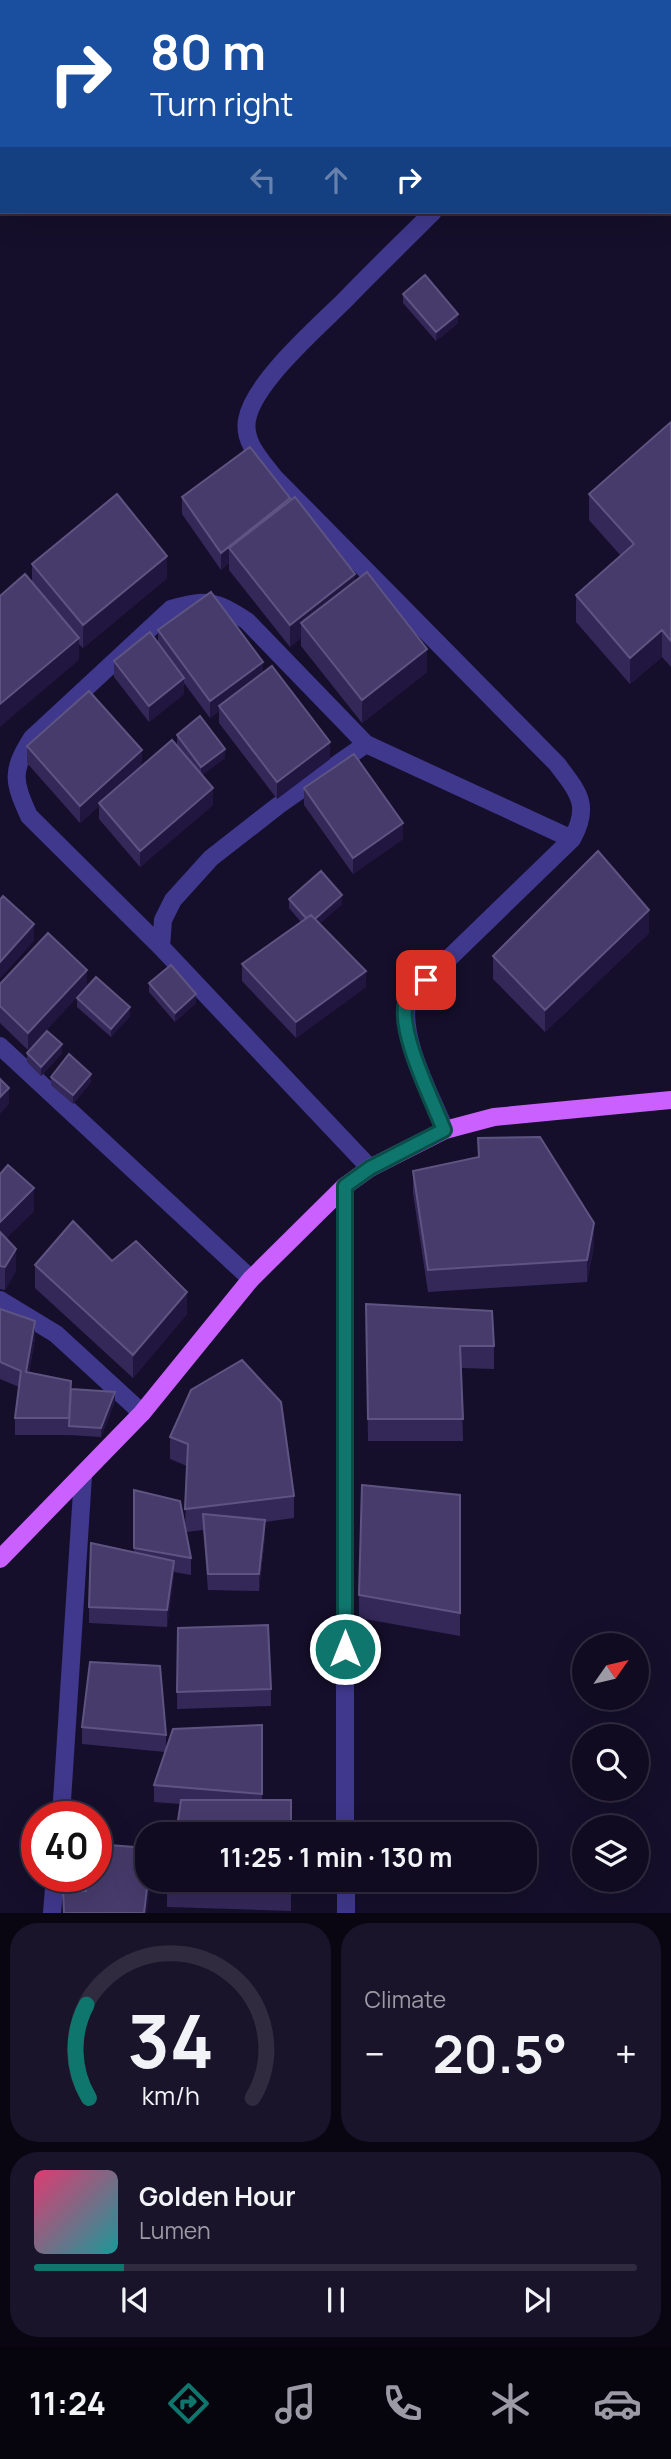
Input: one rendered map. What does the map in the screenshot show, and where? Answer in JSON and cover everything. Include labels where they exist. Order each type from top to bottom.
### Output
[{"type":"main road","points":[[0,1559],[142,1413],[251,1279],[345,1186],[370,1168],[444,1130],[494,1117],[671,1100]]},
{"type":"street","points":[[431,214],[288,357],[262,387],[247,420],[247,436],[254,451],[274,477],[557,764],[574,786],[583,804],[581,822],[572,839],[408,998],[404,1012],[406,1034],[444,1130]]},
{"type":"street","points":[[370,1168],[161,947],[29,816],[16,789],[18,761],[33,738],[171,610],[200,601],[226,607],[247,621],[366,744],[572,839]]},
{"type":"street","points":[[161,947],[163,920],[173,900],[211,858],[279,805],[366,744]]},
{"type":"street","points":[[0,1046],[251,1279]]},
{"type":"street","points":[[345,1186],[345,1822]]},
{"type":"street","points":[[0,1300],[57,1334],[142,1413]]},
{"type":"street","points":[[62,1801],[83,1476]]},
{"type":"street","points":[[52,1913],[54,1892]]},
{"type":"street","points":[[346,1892],[346,1913]]},
{"type":"building","points":[[425,275],[458,314],[436,332],[403,294]]},
{"type":"building","points":[[671,422],[671,641],[662,630],[630,658],[576,595],[634,544],[589,494]]},
{"type":"building","points":[[250,447],[290,498],[221,553],[182,497]]},
{"type":"building","points":[[117,494],[167,556],[83,625],[32,564]]},
{"type":"building","points":[[295,497],[355,574],[290,625],[229,548]]},
{"type":"building","points":[[367,572],[427,649],[362,700],[301,623]]},
{"type":"building","points":[[25,574],[79,638],[0,704],[0,596]]},
{"type":"building","points":[[211,592],[263,662],[210,701],[158,630]]},
{"type":"building","points":[[150,632],[184,678],[149,706],[114,661]]},
{"type":"building","points":[[272,666],[330,742],[277,782],[219,706]]},
{"type":"building","points":[[89,691],[142,750],[80,806],[27,746]]},
{"type":"building","points":[[200,716],[225,749],[201,767],[177,735]]},
{"type":"building","points":[[172,740],[213,788],[140,851],[99,803]]},
{"type":"building","points":[[354,754],[403,823],[353,858],[304,788]]},
{"type":"building","points":[[598,851],[649,910],[545,1010],[493,956]]},
{"type":"building","points":[[321,871],[342,895],[315,919],[311,915],[306,918],[289,899]]},
{"type":"building","points":[[3,896],[34,924],[0,962],[0,900]]},
{"type":"building","points":[[311,915],[366,971],[296,1022],[242,964]]},
{"type":"building","points":[[48,933],[87,970],[28,1033],[0,1006],[0,984]]},
{"type":"building","points":[[171,965],[196,994],[175,1013],[149,983]]},
{"type":"building","points":[[96,977],[130,1007],[111,1029],[77,998]]},
{"type":"building","points":[[47,1031],[62,1044],[41,1067],[27,1053]]},
{"type":"building","points":[[69,1054],[91,1074],[73,1095],[51,1077]]},
{"type":"building","points":[[0,1079],[9,1088],[0,1097]]},
{"type":"building","points":[[540,1137],[594,1223],[587,1260],[428,1270],[413,1171],[479,1157],[478,1138]]},
{"type":"building","points":[[8,1165],[34,1188],[0,1222],[0,1174]]},
{"type":"building","points":[[73,1221],[112,1261],[136,1241],[187,1292],[133,1355],[35,1265]]},
{"type":"building","points":[[0,1232],[16,1249],[5,1267],[0,1266]]},
{"type":"building","points":[[366,1304],[492,1311],[494,1346],[460,1346],[463,1419],[368,1419]]},
{"type":"building","points":[[0,1309],[35,1321],[26,1372],[71,1381],[69,1418],[15,1418],[21,1371],[0,1362]]},
{"type":"building","points":[[242,1360],[281,1402],[294,1496],[185,1509],[188,1444],[170,1437],[191,1390]]},
{"type":"building","points":[[71,1389],[115,1392],[101,1428],[69,1426]]},
{"type":"building","points":[[362,1485],[460,1495],[460,1613],[359,1595]]},
{"type":"building","points":[[134,1490],[180,1501],[191,1558],[134,1548]]},
{"type":"building","points":[[203,1514],[265,1520],[259,1574],[208,1574]]},
{"type":"building","points":[[91,1543],[174,1561],[167,1610],[89,1607]]},
{"type":"building","points":[[268,1625],[271,1689],[177,1692],[178,1628]]},
{"type":"building","points":[[90,1662],[160,1666],[166,1735],[82,1727]]},
{"type":"building","points":[[262,1725],[262,1794],[154,1785],[173,1729]]},
{"type":"building","points":[[181,1800],[291,1800],[291,1822],[178,1822]]},
{"type":"building","points":[[112,1845],[135,1847],[135,1892],[147,1892],[144,1913],[64,1913],[63,1892],[112,1892]]},
{"type":"route","points":[[345,1649],[345,1186],[370,1168],[444,1130],[406,1034],[404,1012],[408,998],[426,980]]}]
